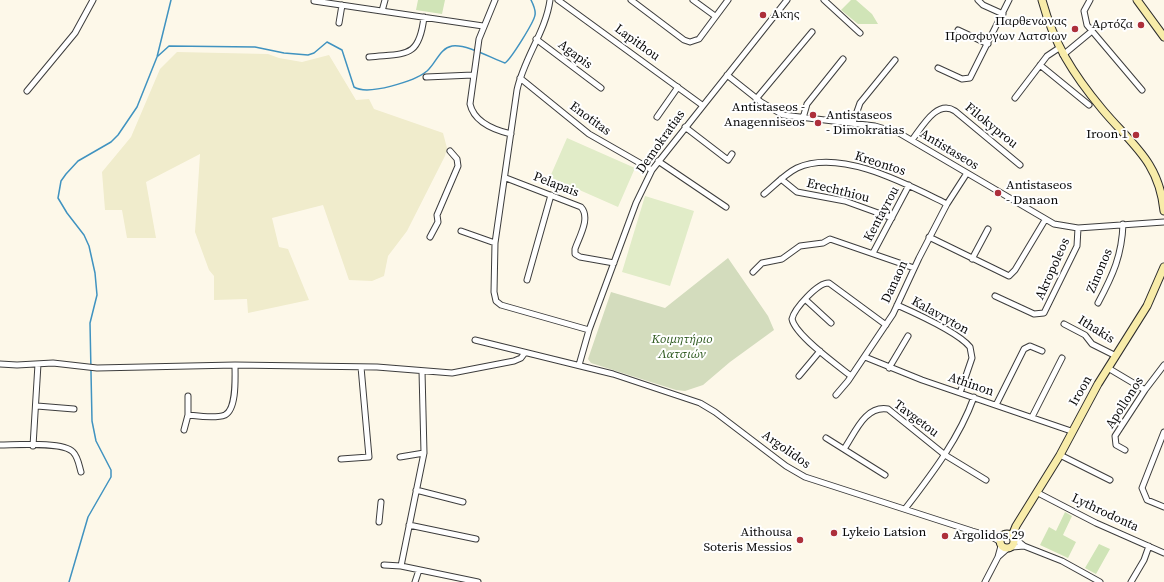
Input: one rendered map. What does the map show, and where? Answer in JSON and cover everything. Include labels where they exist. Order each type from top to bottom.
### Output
[{"type":"street","points":[[27,91],[75,33],[92,0]]},
{"type":"street","points":[[382,11],[385,0]]},
{"type":"street","points":[[494,0],[483,26],[473,75],[470,100],[472,111],[485,124],[497,130],[511,134]]},
{"type":"street","points":[[550,0],[546,17],[520,78],[495,243],[494,292],[498,303],[589,330]]},
{"type":"street","name":"Lapithou","points":[[558,0],[702,105]]},
{"type":"street","points":[[631,0],[684,40],[693,42],[699,38],[728,0]]},
{"type":"street","points":[[693,0],[715,16]]},
{"type":"street","name":"Demokratias","points":[[578,365],[589,330],[636,203],[652,170],[658,160],[787,0]]},
{"type":"street","points":[[824,0],[860,33]]},
{"type":"street","points":[[978,0],[983,5],[1002,14]]},
{"type":"street","points":[[938,68],[960,79],[968,80],[988,44],[1009,0]]},
{"type":"street","points":[[1042,0],[1059,48],[1063,55],[1103,110],[1151,165],[1161,190],[1164,211]]},
{"type":"street","points":[[1089,0],[1085,8],[1084,17],[1087,25],[1142,90]]},
{"type":"street","points":[[1137,0],[1164,37]]},
{"type":"street","points":[[314,1],[483,26]]},
{"type":"street","points":[[339,23],[342,5]]},
{"type":"street","points":[[369,57],[401,54],[413,49],[421,39],[424,17]]},
{"type":"street","points":[[958,30],[988,44]]},
{"type":"street","points":[[756,99],[812,32]]},
{"type":"street","points":[[1063,55],[1092,32]]},
{"type":"street","name":"Agapis","points":[[536,39],[601,88]]},
{"type":"street","points":[[1015,98],[1040,65],[1050,54],[1059,48]]},
{"type":"street","points":[[803,118],[806,104],[843,59]]},
{"type":"street","points":[[853,123],[860,103],[895,60]]},
{"type":"street","points":[[1040,65],[1089,105]]},
{"type":"street","points":[[426,77],[473,75]]},
{"type":"street","name":"Antistaseos","points":[[727,75],[756,99],[780,114],[853,123],[887,129],[912,140],[1045,220],[1059,226],[1078,228],[1164,222]]},
{"type":"street","name":"Enotitas","points":[[520,78],[589,134],[652,170]]},
{"type":"street","points":[[657,117],[678,87]]},
{"type":"street","name":"Filokyprou","points":[[912,140],[937,110],[947,108],[955,111],[1020,165]]},
{"type":"street","points":[[685,127],[728,160],[732,154]]},
{"type":"street","points":[[430,237],[438,222],[437,215],[458,166],[457,158],[450,151]]},
{"type":"street","points":[[658,160],[726,207]]},
{"type":"street","name":"Kreontos","points":[[764,194],[788,173],[803,166],[817,163],[836,163],[868,169],[909,185],[947,204]]},
{"type":"street","name":"Danaon","points":[[836,395],[865,357],[886,325],[947,204],[967,173]]},
{"type":"street","name":"Pelapais","points":[[506,178],[579,205],[585,212],[585,220],[575,249],[576,254],[614,263]]},
{"type":"street","name":"Erechthiou","points":[[781,179],[797,192],[845,201],[892,218]]},
{"type":"street","name":"Kentayrou","points":[[873,253],[909,185]]},
{"type":"street","points":[[527,280],[551,195]]},
{"type":"street","points":[[929,238],[1004,275],[1012,274],[1045,220]]},
{"type":"street","name":"Zinonos","points":[[1098,303],[1120,256],[1123,224]]},
{"type":"street","name":"Akropoleos","points":[[995,296],[1034,314],[1044,313],[1077,246],[1078,228]]},
{"type":"street","points":[[972,259],[988,229]]},
{"type":"street","points":[[461,231],[495,243]]},
{"type":"street","points":[[753,272],[762,263],[782,259],[800,246],[823,242],[830,239],[914,268]]},
{"type":"street","name":"Iroon","points":[[985,582],[1007,541],[1038,493],[1060,455],[1071,431],[1108,368],[1153,296],[1164,267]]},
{"type":"street","points":[[851,376],[820,351],[796,327],[792,319],[793,314],[817,287],[822,284],[829,283],[886,325]]},
{"type":"street","points":[[806,300],[831,323]]},
{"type":"street","name":"Kalavryton","points":[[897,305],[953,334],[970,347],[972,358],[960,393]]},
{"type":"street","name":"Ithakis","points":[[1064,324],[1085,335],[1092,344],[1116,356]]},
{"type":"street","points":[[889,368],[908,336]]},
{"type":"street","name":"Argolidos","points":[[475,340],[524,354],[613,374],[700,403],[721,416],[799,474],[811,480],[1024,546],[1062,561],[1098,581]]},
{"type":"street","points":[[996,405],[1025,348],[1031,346],[1042,351]]},
{"type":"street","points":[[799,376],[820,351]]},
{"type":"street","points":[[0,364],[17,365],[53,362],[87,367],[235,365],[385,367],[422,371],[462,372],[517,361],[524,354]]},
{"type":"street","name":"Athinon","points":[[865,357],[889,368],[1032,416],[1071,431]]},
{"type":"street","points":[[1032,416],[1062,358]]},
{"type":"street","points":[[34,446],[38,364]]},
{"type":"street","points":[[188,415],[224,415],[230,412],[233,404],[235,365]]},
{"type":"street","name":"Apollonos","points":[[1125,450],[1116,445],[1115,436],[1145,390],[1164,365]]},
{"type":"street","points":[[341,459],[369,458],[361,367]]},
{"type":"street","points":[[1108,368],[1145,390]]},
{"type":"street","points":[[401,566],[424,454],[422,371]]},
{"type":"street","points":[[184,430],[188,415],[188,396]]},
{"type":"street","points":[[905,509],[945,455],[965,419],[974,397]]},
{"type":"street","points":[[37,406],[74,409]]},
{"type":"street","name":"Tavgetou","points":[[844,449],[868,414],[874,409],[882,408],[888,409],[945,455]]},
{"type":"street","points":[[1164,432],[1142,488],[1147,500],[1164,508]]},
{"type":"street","points":[[826,438],[885,476]]},
{"type":"street","points":[[0,445],[59,446],[69,448],[75,454],[80,472]]},
{"type":"street","points":[[400,457],[424,454]]},
{"type":"street","points":[[945,455],[986,480]]},
{"type":"street","points":[[1060,455],[1110,480]]},
{"type":"street","points":[[416,490],[463,502]]},
{"type":"street","name":"Lythrodonta","points":[[1038,493],[1096,523],[1164,553]]},
{"type":"street","points":[[379,522],[381,502]]},
{"type":"street","points":[[409,525],[476,539]]},
{"type":"street","name":"Argolidos","points":[[1007,541],[1024,546]]},
{"type":"street","points":[[1131,582],[1144,560],[1149,546]]},
{"type":"street","points":[[384,565],[401,566],[465,581],[478,582]]},
{"type":"street","points":[[415,582],[419,570]]},
{"type":"shaded area","points":[[177,52],[268,54],[279,58],[302,62],[329,55],[356,100],[369,99],[374,109],[443,133],[447,148],[445,156],[407,231],[388,256],[384,276],[372,281],[349,280],[323,205],[272,218],[279,247],[288,249],[309,300],[248,313],[247,299],[214,300],[214,276],[209,270],[195,232],[200,154],[146,182],[156,238],[127,238],[122,210],[105,210],[102,172],[131,137],[160,69]]},
{"type":"green space","points":[[418,0],[445,0],[442,14],[416,10]]},
{"type":"green space","points":[[851,0],[856,0],[872,14],[878,24],[858,24],[841,10]]},
{"type":"green space","points":[[567,138],[635,168],[618,207],[550,177]]},
{"type":"green space","points":[[645,196],[694,211],[670,286],[622,272]]},
{"type":"green space","name":"Κοιμητήριο Λατσιών","points":[[728,258],[768,316],[774,330],[730,362],[703,385],[685,391],[676,390],[591,363],[588,359],[611,292],[665,308]]},
{"type":"green space","points":[[1065,512],[1072,516],[1063,535],[1076,542],[1068,558],[1040,545],[1049,527],[1056,531]]},
{"type":"green space","points":[[1099,544],[1110,549],[1096,574],[1085,568]]},
{"type":"waterway","points":[[69,582],[88,517],[111,477],[111,470],[96,441],[92,421],[90,323],[97,295],[95,273],[89,246],[84,235],[67,213],[58,198],[61,181],[66,174],[78,161],[111,142],[118,135],[137,107],[157,57],[171,0]]},
{"type":"waterway","points":[[158,56],[169,46],[255,47],[284,53],[308,55],[314,53],[327,42],[342,50],[354,87],[370,90],[380,89],[402,83],[421,75],[430,68],[444,50],[452,46],[472,49],[505,63],[517,48],[534,19],[535,11],[531,0]]},
{"type":"place","name":"Ακης","points":[[763,15]]},
{"type":"place","name":"Αρτόζα","points":[[1141,25]]},
{"type":"place","name":"Παρθενωνας Προσφυγων Λατσιων","points":[[1075,29]]},
{"type":"place","name":"Antistaseos - Anagenniseos","points":[[813,115]]},
{"type":"place","name":"Antistaseos - Dimokratias","points":[[818,123]]},
{"type":"place","name":"Iroon 1","points":[[1136,135]]},
{"type":"place","name":"Antistaseos - Danaon","points":[[998,193]]},
{"type":"place","name":"Lykeio Latsion","points":[[834,533]]},
{"type":"place","name":"Argolidos 29","points":[[945,536]]},
{"type":"place","name":"Aithousa Soteris Messios","points":[[800,540]]}]
